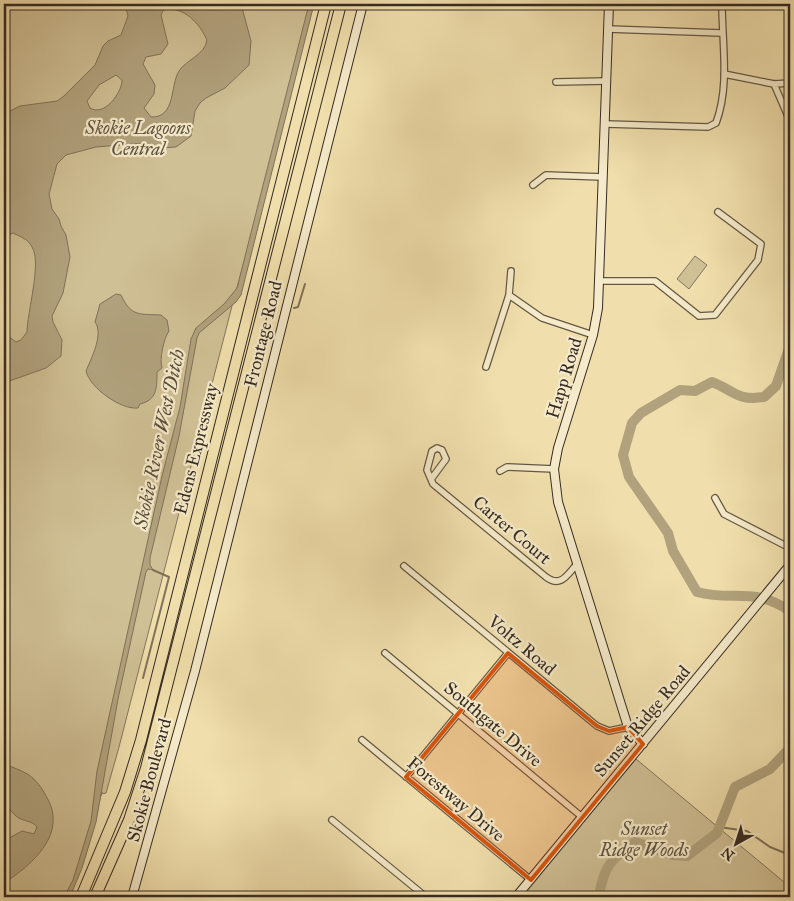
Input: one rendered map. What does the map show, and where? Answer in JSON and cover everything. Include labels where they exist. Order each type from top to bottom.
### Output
[{"type":"highway","name":"Edens Expressway","points":[[81,897],[121,801],[141,740],[326,4]]},
{"type":"highway","name":"Edens Expressway","points":[[95,897],[129,820],[146,768],[340,4]]},
{"type":"street","name":"Frontage Road","points":[[195,671],[362,4]]},
{"type":"street","name":"Happ Road","points":[[609,4],[600,281],[593,335],[558,448],[554,469],[558,502],[628,727],[643,744]]},
{"type":"street","points":[[606,124],[708,127],[716,123],[720,112],[724,74],[722,4]]},
{"type":"street","points":[[608,29],[722,33]]},
{"type":"street","points":[[724,74],[774,84],[790,83]]},
{"type":"street","points":[[556,82],[607,81]]},
{"type":"street","points":[[774,84],[790,121]]},
{"type":"street","points":[[533,185],[546,175],[602,177]]},
{"type":"street","points":[[600,281],[655,281],[699,316],[715,315],[758,260],[761,244],[718,212]]},
{"type":"street","points":[[486,367],[509,295],[512,271]]},
{"type":"street","points":[[509,295],[542,318],[593,335]]},
{"type":"street","points":[[437,448],[442,450],[446,459],[432,478],[427,470],[432,451],[437,448]]},
{"type":"street","points":[[500,471],[507,467],[554,469]]},
{"type":"street","name":"Carter Court","points":[[432,478],[434,484],[553,582],[562,580],[577,564]]},
{"type":"street","points":[[715,498],[724,514],[790,548]]},
{"type":"street","name":"Voltz Road","points":[[404,566],[597,726],[609,731],[628,727]]},
{"type":"street","name":"Sunset Ridge Road","points":[[516,897],[773,585],[790,567]]},
{"type":"street","points":[[406,777],[508,652]]},
{"type":"street","name":"Southgate Drive","points":[[385,654],[582,817]]},
{"type":"street","name":"Skokie Boulevard","points":[[132,897],[195,671]]},
{"type":"street","name":"Forestway Drive","points":[[362,740],[531,880]]},
{"type":"street","points":[[332,820],[426,897]]},
{"type":"highlighted area","points":[[508,653],[597,726],[609,731],[628,727],[643,744],[531,880],[406,777]]},
{"type":"green space","name":"Skokie Lagoons Central","points":[[4,4],[311,4],[278,140],[232,306],[119,747],[106,793],[101,794],[90,835],[67,897],[4,897]]},
{"type":"green space","points":[[695,256],[707,265],[689,289],[677,279]]},
{"type":"green space","name":"Sunset Ridge Woods","points":[[636,759],[790,887],[790,897],[521,897]]},
{"type":"shaded area","points":[[125,4],[241,4],[251,41],[249,65],[225,88],[200,103],[195,111],[191,136],[176,147],[161,148],[144,143],[96,147],[66,155],[57,164],[49,194],[52,209],[66,235],[70,257],[63,293],[52,316],[62,340],[61,356],[46,368],[4,383],[4,333],[16,342],[21,340],[27,332],[35,275],[35,254],[30,244],[21,237],[13,233],[4,237],[4,114],[20,106],[57,101],[64,96],[95,65],[103,46],[108,41],[121,35],[128,16]],"holes":[[[164,9],[185,13],[200,28],[207,40],[203,49],[179,71],[171,100],[165,112],[159,116],[151,117],[144,108],[154,94],[155,85],[143,64],[146,57],[161,54],[168,44],[161,15]],[[116,75],[122,80],[116,97],[106,107],[95,110],[90,108],[87,101],[99,85]]]},
{"type":"shaded area","points":[[309,4],[314,4],[241,295],[236,302],[199,333],[197,338],[179,436],[150,558],[150,565],[153,570],[148,569],[146,572],[118,699],[96,822],[82,868],[70,897],[64,897],[73,880],[91,821],[97,771],[162,476],[180,407],[191,339],[196,328],[224,304],[237,288]]},
{"type":"shaded area","points":[[116,294],[121,295],[133,311],[142,314],[161,315],[167,320],[169,331],[162,349],[162,368],[157,372],[155,392],[150,400],[140,404],[138,408],[131,408],[107,397],[93,384],[86,371],[97,340],[98,333],[95,322],[100,304]]},
{"type":"shaded area","points":[[4,764],[29,775],[39,784],[52,810],[53,823],[44,847],[36,857],[15,876],[4,883],[4,841],[22,831],[34,834],[37,827],[33,823],[16,816],[7,805],[4,792]]},
{"type":"waterway","points":[[294,308],[298,307],[305,284]]},
{"type":"waterway","points":[[790,346],[776,386],[764,397],[748,398],[712,382],[695,391],[680,390],[641,413],[632,423],[623,455],[629,477],[668,533],[673,551],[697,592],[710,595],[765,599],[777,603],[790,611]]},
{"type":"waterway","points":[[143,678],[169,577],[153,570]]},
{"type":"waterway","points":[[599,897],[606,871],[614,859],[635,842],[673,855],[687,856],[717,833],[735,787],[770,769],[790,748]]},
{"type":"waterway","points":[[719,827],[747,831],[770,847],[790,855]]},
{"type":"water label","name":"Skokie River West Ditch","points":[[159,439]]}]
